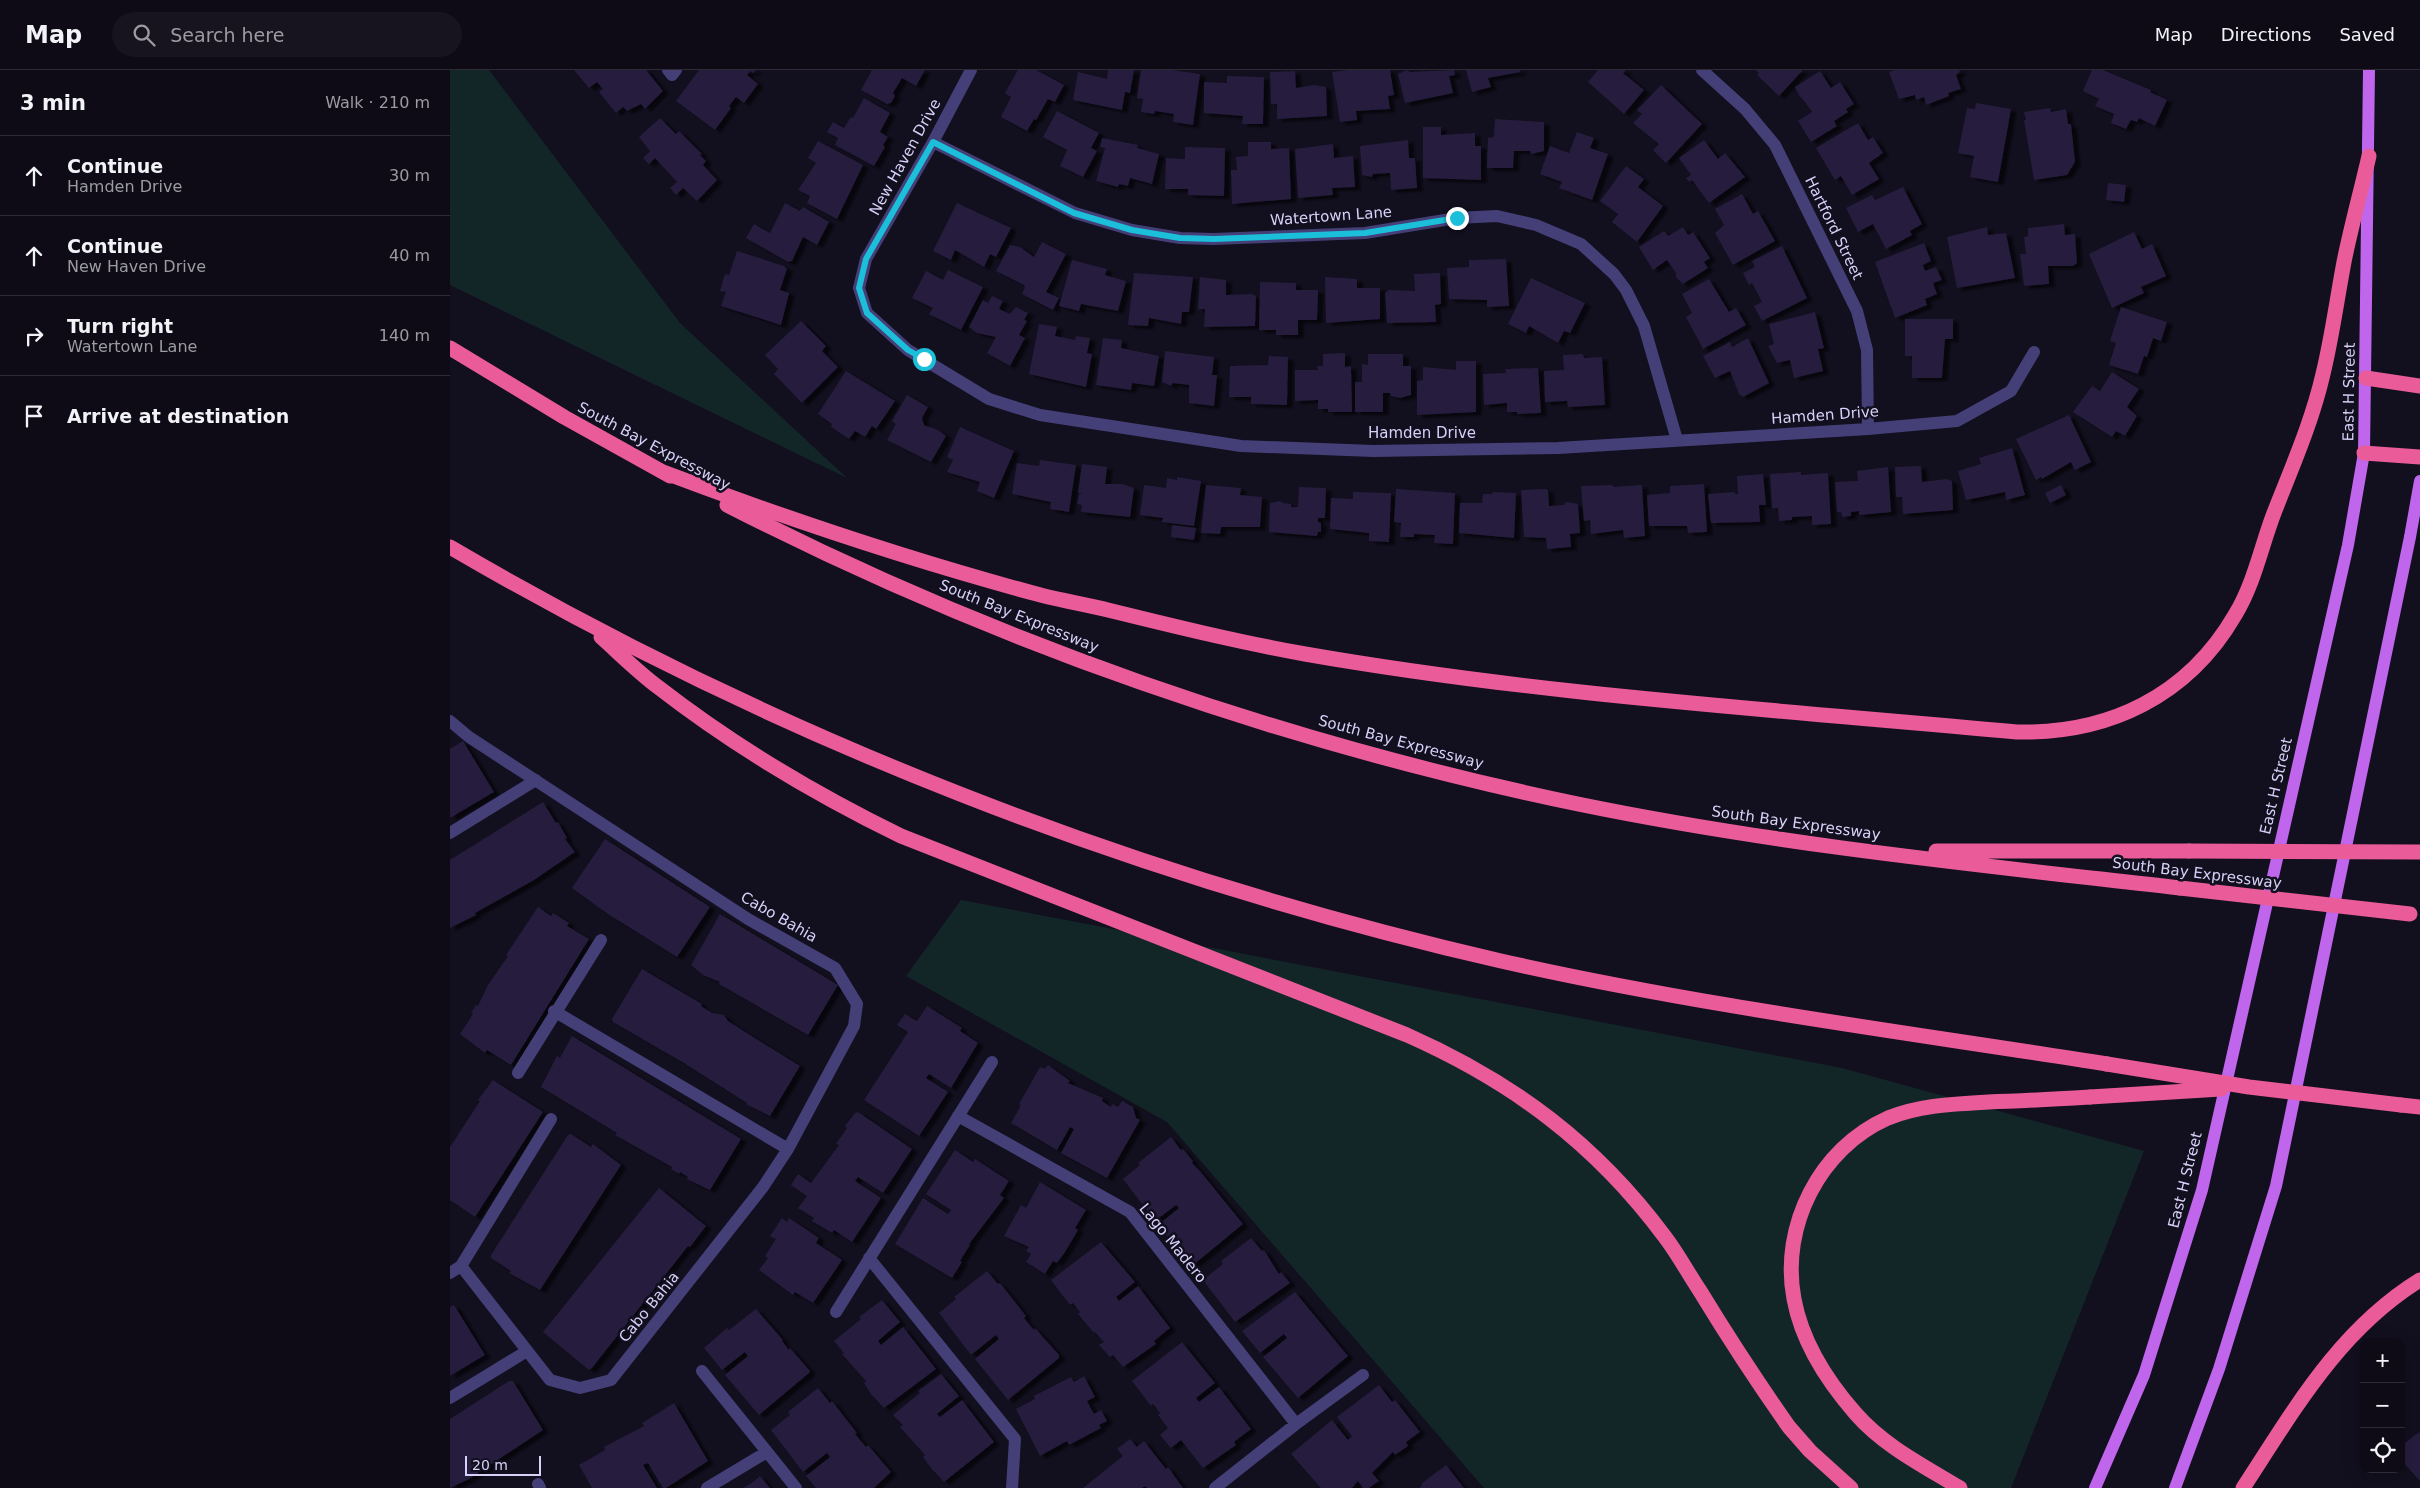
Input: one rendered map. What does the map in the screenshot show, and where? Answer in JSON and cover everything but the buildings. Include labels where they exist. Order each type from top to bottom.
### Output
[{"type":"highway","points":[[663,472],[839,535],[952,570],[1038,594],[1215,636],[1304,654],[1438,675],[1574,691],[2017,732],[2070,730],[2120,716],[2166,692],[2205,657],[2236,614],[2247,591],[2268,530],[2302,443],[2323,375],[2345,260],[2370,156]]},
{"type":"highway","name":"South Bay Expressway","points":[[450,348],[564,417],[663,472],[811,546],[927,598],[1109,670],[1294,732],[1397,761],[1578,804],[1770,838],[1867,852],[2415,915]]},
{"type":"highway","points":[[2366,378],[2420,386]]},
{"type":"highway","points":[[2364,453],[2420,457]]},
{"type":"highway","points":[[450,547],[582,621],[759,709],[940,786],[1124,855],[1313,913],[1427,943],[1600,982],[2249,1087],[2420,1107]]},
{"type":"highway","points":[[582,621],[656,686],[703,721],[766,763],[849,811],[901,836],[1407,1035],[1475,1067],[1518,1094],[1583,1145],[1641,1206],[1667,1239],[1789,1427],[1810,1451],[1850,1488]]},
{"type":"highway","points":[[1867,852],[2420,852]]},
{"type":"highway","points":[[1960,1488],[1900,1451],[1857,1416],[1823,1372],[1806,1338],[1794,1299],[1792,1255],[1801,1212],[1821,1174],[1835,1157],[1868,1129],[1888,1119],[1930,1106],[2249,1087]]},
{"type":"highway","points":[[2243,1488],[2311,1383],[2332,1356],[2355,1331],[2381,1308],[2420,1280]]},
{"type":"main road","name":"East H Street","points":[[2096,1488],[2144,1375],[2202,1190],[2348,545],[2364,453],[2370,156],[2369,70]]},
{"type":"main road","points":[[2175,1488],[2219,1369],[2276,1186],[2420,481]]},
{"type":"street","points":[[668,70],[672,75],[676,70]]},
{"type":"street","name":"New Haven Drive","points":[[866,259],[933,142],[971,70]]},
{"type":"street","name":"Hartford Street","points":[[1702,70],[1745,109],[1775,145],[1857,311],[1868,350],[1868,429]]},
{"type":"street","name":"Watertown Lane","points":[[933,142],[1074,213],[1132,230],[1180,238],[1214,239],[1365,233],[1457,218],[1497,216],[1536,225],[1582,244],[1614,274],[1626,290],[1644,326],[1677,440]]},
{"type":"street","name":"Hamden Drive","points":[[866,259],[859,288],[867,313],[908,350],[989,399],[1040,415],[1248,447],[1373,450],[1516,449],[1868,429],[1958,421],[2011,391],[2034,352]]},
{"type":"street","name":"Cabo Bahia","points":[[450,721],[469,737],[748,919],[835,968],[857,1004],[854,1026],[788,1149],[727,1235],[611,1380],[580,1388],[550,1380],[528,1351],[455,1269],[552,1119]]},
{"type":"street","points":[[450,833],[536,780]]},
{"type":"street","points":[[518,1073],[554,1011],[601,940]]},
{"type":"street","points":[[554,1011],[788,1149]]},
{"type":"street","points":[[836,1312],[992,1062]]},
{"type":"street","name":"Lago Madero","points":[[958,1116],[1130,1212],[1296,1424]]},
{"type":"street","points":[[869,1258],[1015,1439],[1012,1488]]},
{"type":"street","points":[[450,1398],[528,1351]]},
{"type":"street","points":[[702,1371],[796,1488]]},
{"type":"street","points":[[1215,1488],[1296,1424],[1363,1375]]},
{"type":"street","points":[[706,1488],[767,1452]]},
{"type":"green space","points":[[450,70],[489,70],[680,323],[847,478],[450,285]]},
{"type":"green space","points":[[961,900],[1842,1068],[2144,1151],[2011,1488],[1484,1488],[1167,1122],[906,976]]},
{"type":"route","points":[[924,359],[908,350],[867,313],[859,288],[866,259],[933,142],[1074,213],[1132,230],[1180,238],[1214,239],[1365,233],[1457,218]]}]
